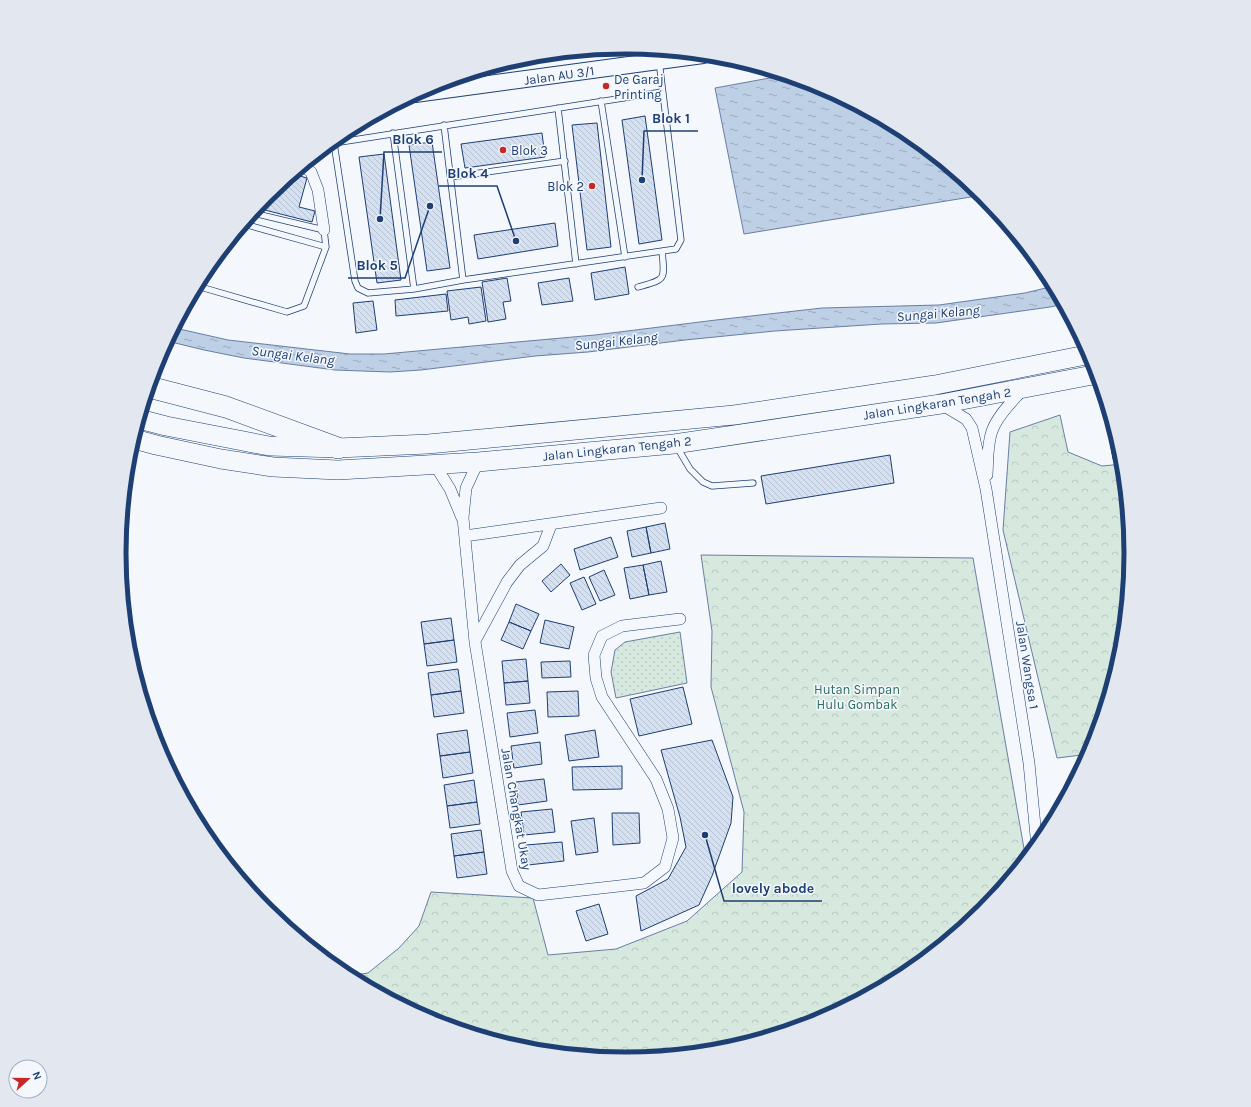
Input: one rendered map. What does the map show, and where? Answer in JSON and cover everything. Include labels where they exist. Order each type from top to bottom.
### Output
[{"type":"highway","name":"Jalan Lingkaran Tengah 2","points":[[144,420],[166,426],[269,446],[338,448],[428,444],[734,415],[935,385],[1084,355]]},
{"type":"highway","name":"Jalan Lingkaran Tengah 2","points":[[139,440],[221,459],[273,467],[338,470],[478,462],[674,444],[941,404],[1092,375]]},
{"type":"highway","points":[[155,389],[226,408],[338,448]]},
{"type":"main road","name":"Jalan AU 3/1","points":[[436,91],[685,57]]},
{"type":"street","points":[[307,169],[311,172],[318,190],[324,230]]},
{"type":"street","name":"Jalan Wangsa 1","points":[[986,489],[988,446],[992,431],[999,418],[1023,389]]},
{"type":"street","name":"Jalan Wangsa 1","points":[[941,404],[966,419],[972,428],[986,489],[1029,763],[1036,838]]},
{"type":"street","name":"Jalan Changkat Ukay","points":[[478,462],[466,488],[463,518],[475,642],[512,871],[519,886],[538,895],[644,883],[665,867],[673,838],[668,809],[656,779],[602,697],[596,678],[594,655],[602,636],[622,626],[680,619]]},
{"type":"street","name":"Jalan Changkat Ukay","points":[[435,464],[450,489],[463,518]]},
{"type":"street","points":[[465,536],[661,508]]},
{"type":"street","points":[[475,642],[507,582],[520,565],[543,546],[551,524]]},
{"type":"lane","points":[[335,147],[356,281],[358,288],[368,294],[414,289],[463,280],[676,249],[681,240],[659,61]]},
{"type":"lane","points":[[345,140],[662,92]]},
{"type":"lane","points":[[600,101],[625,257]]},
{"type":"lane","points":[[558,108],[576,264]]},
{"type":"lane","points":[[444,125],[463,280]]},
{"type":"lane","points":[[393,133],[414,289]]},
{"type":"lane","points":[[451,177],[565,161]]},
{"type":"lane","points":[[203,288],[287,312],[304,306],[326,247],[324,230],[259,214]]},
{"type":"lane","points":[[249,225],[326,247]]},
{"type":"lane","points":[[638,288],[662,279],[664,272],[662,252]]},
{"type":"lane","points":[[674,444],[690,470],[703,482],[712,486],[753,483]]},
{"type":"green space","points":[[1060,415],[1068,452],[1102,466],[1117,465],[1121,488],[1125,554],[1121,619],[1108,683],[1082,755],[1057,758],[1003,530],[1010,432]]},
{"type":"green space","name":"Hutan Simpan Hulu Gombak","points":[[701,555],[973,558],[1025,854],[1022,858],[979,907],[955,929],[930,950],[875,986],[817,1015],[786,1026],[755,1036],[691,1049],[626,1053],[593,1052],[560,1049],[496,1036],[434,1015],[376,986],[357,975],[368,973],[399,948],[419,926],[431,892],[533,898],[548,955],[616,949],[687,921],[742,872],[744,812],[711,687],[712,631]]},
{"type":"green space","points":[[680,632],[687,683],[616,698],[611,672],[615,650],[625,642]]},
{"type":"water","points":[[774,77],[817,92],[875,121],[903,138],[930,157],[975,196],[744,234],[715,88]]},
{"type":"water","name":"Sungai Kelang","points":[[1048,287],[1059,305],[936,323],[881,324],[775,331],[588,352],[535,356],[421,370],[390,372],[335,370],[244,358],[173,343],[180,329],[228,340],[350,354],[384,354],[595,335],[822,308],[939,305],[1025,293]]},
{"type":"building","points":[[645,116],[662,240],[639,244],[622,120]]},
{"type":"building","name":"Blok 2","points":[[597,123],[611,247],[587,250],[572,125]]},
{"type":"building","name":"Blok 3","points":[[542,133],[545,157],[465,168],[461,144]]},
{"type":"building","points":[[432,142],[450,268],[427,271],[409,145]]},
{"type":"building","points":[[384,154],[401,280],[377,283],[359,157]]},
{"type":"building","points":[[299,176],[307,178],[299,207],[315,211],[312,222],[263,210]]},
{"type":"building","points":[[555,223],[558,246],[478,259],[474,235]]},
{"type":"building","points":[[625,267],[629,294],[595,300],[591,273]]},
{"type":"building","points":[[507,278],[511,301],[503,302],[506,319],[488,322],[482,282]]},
{"type":"building","points":[[569,278],[573,301],[542,305],[538,283]]},
{"type":"building","points":[[481,287],[486,321],[469,324],[468,317],[451,320],[447,291]]},
{"type":"building","points":[[446,294],[448,311],[396,316],[395,300]]},
{"type":"building","points":[[373,301],[377,330],[356,333],[353,303]]},
{"type":"building","points":[[1107,421],[1116,459],[1113,459]]},
{"type":"building","points":[[890,455],[894,483],[766,504],[761,476]]},
{"type":"building","points":[[665,523],[670,549],[651,553],[646,527]]},
{"type":"building","points":[[646,527],[651,553],[632,557],[627,531]]},
{"type":"building","points":[[611,537],[618,557],[580,570],[574,549]]},
{"type":"building","points":[[661,561],[667,592],[649,595],[643,565]]},
{"type":"building","points":[[561,564],[570,575],[551,592],[542,581]]},
{"type":"building","points":[[643,565],[649,595],[630,599],[624,568]]},
{"type":"building","points":[[604,570],[615,595],[600,601],[589,577]]},
{"type":"building","points":[[584,577],[596,604],[582,610],[570,583]]},
{"type":"building","points":[[516,604],[539,614],[531,631],[509,622]]},
{"type":"building","points":[[451,618],[454,640],[424,644],[421,622]]},
{"type":"building","points":[[545,620],[574,627],[569,649],[540,643]]},
{"type":"building","points":[[509,622],[531,631],[523,649],[501,640]]},
{"type":"building","points":[[454,640],[457,662],[427,666],[424,644]]},
{"type":"building","points":[[526,659],[528,681],[504,683],[502,661]]},
{"type":"building","points":[[570,661],[571,677],[542,678],[541,662]]},
{"type":"building","points":[[458,669],[461,691],[431,695],[428,673]]},
{"type":"building","points":[[528,681],[530,703],[506,705],[504,683]]},
{"type":"building","points":[[683,687],[692,724],[639,736],[630,699]]},
{"type":"building","points":[[461,691],[464,713],[434,717],[431,695]]},
{"type":"building","points":[[578,691],[579,716],[548,717],[547,692]]},
{"type":"building","points":[[535,710],[538,733],[510,737],[507,713]]},
{"type":"building","points":[[467,730],[470,752],[440,756],[437,734]]},
{"type":"building","points":[[595,730],[599,757],[569,761],[565,735]]},
{"type":"building","points":[[712,740],[733,797],[731,823],[712,876],[699,905],[641,931],[636,896],[668,879],[686,847],[680,817],[661,750]]},
{"type":"building","points":[[540,742],[542,764],[514,768],[511,746]]},
{"type":"building","points":[[470,752],[473,773],[443,778],[440,756]]},
{"type":"building","points":[[622,766],[622,789],[573,790],[572,767]]},
{"type":"building","points":[[544,779],[547,801],[518,805],[516,782]]},
{"type":"building","points":[[474,780],[477,802],[447,806],[444,785]]},
{"type":"building","points":[[477,802],[480,824],[450,828],[447,806]]},
{"type":"building","points":[[552,809],[555,832],[524,835],[521,812]]},
{"type":"building","points":[[612,813],[639,813],[640,843],[613,845]]},
{"type":"building","points":[[594,818],[598,852],[576,855],[571,821]]},
{"type":"building","points":[[481,830],[484,852],[454,856],[451,834]]},
{"type":"building","points":[[562,842],[564,861],[528,865],[526,845]]},
{"type":"building","points":[[484,852],[487,874],[457,878],[454,856]]},
{"type":"building","points":[[599,904],[608,934],[586,941],[576,911]]},
{"type":"place","name":"De Garaj Printing","points":[[606,86]]},
{"type":"place","name":"Blok 3","points":[[503,150]]},
{"type":"place","name":"Blok 1","points":[[642,180]]},
{"type":"place","name":"Blok 2","points":[[592,186]]},
{"type":"place","name":"Blok 5","points":[[430,206]]},
{"type":"place","name":"Blok 6","points":[[380,219]]},
{"type":"place","name":"Blok 4","points":[[516,241]]},
{"type":"place","name":"lovely abode","points":[[705,835]]}]
